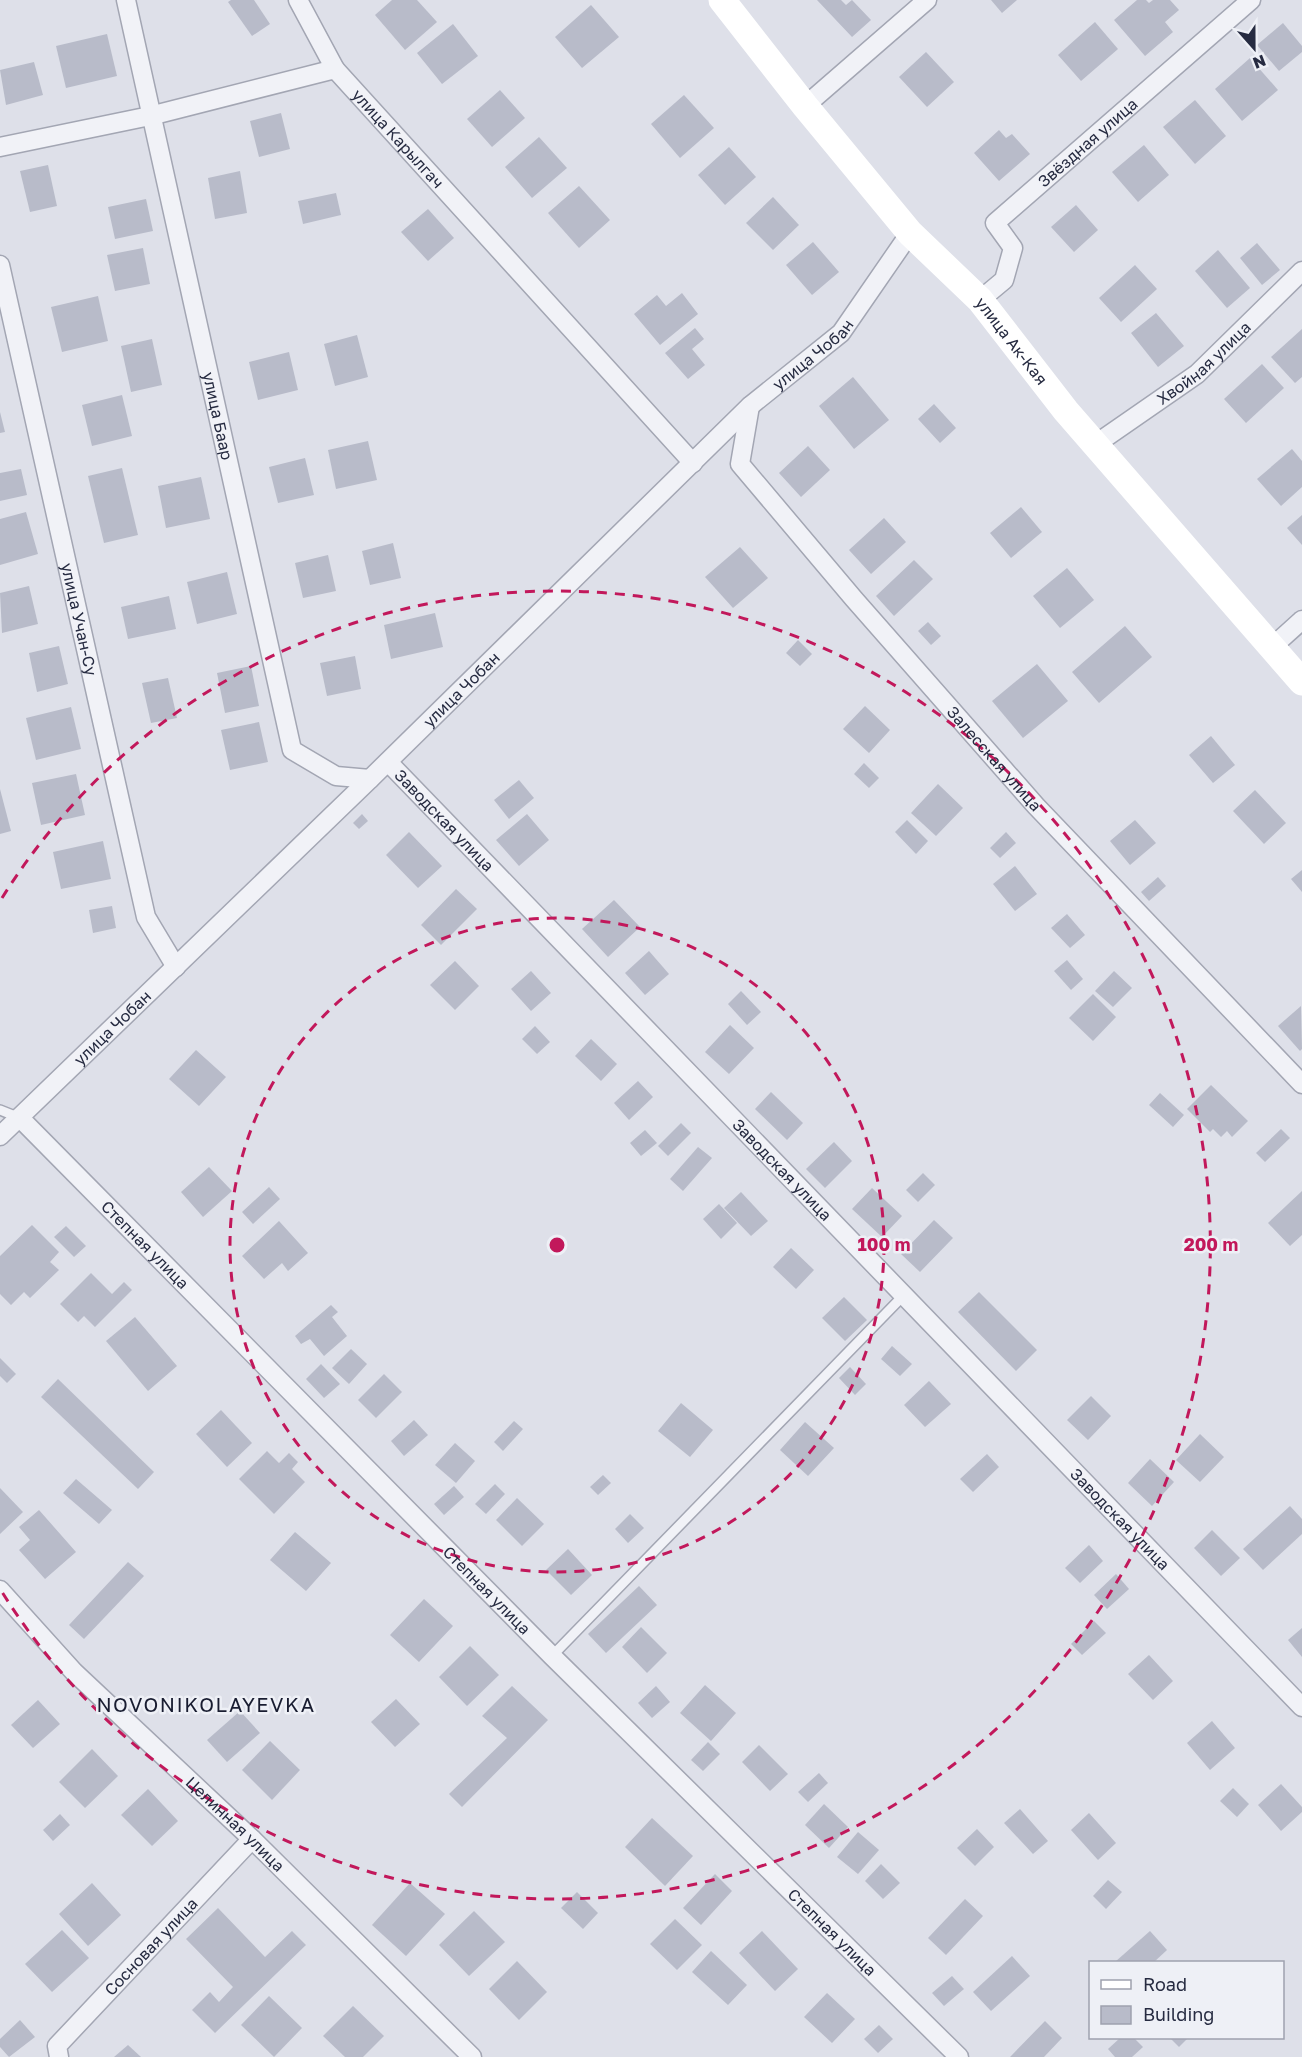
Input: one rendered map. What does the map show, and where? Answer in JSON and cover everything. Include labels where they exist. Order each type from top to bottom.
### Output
[{"type":"main road","name":"улица Ак-Кая","points":[[722,0],[805,106],[910,232],[980,300],[1066,411],[1302,682]]},
{"type":"street","name":"улица Баар","points":[[126,0],[292,750],[336,776],[370,779]]},
{"type":"street","name":"улица Карылгач","points":[[298,0],[335,69],[693,463]]},
{"type":"street","points":[[805,106],[927,0]]},
{"type":"street","name":"Звёздная улица","points":[[980,300],[1004,280],[1013,248],[995,223],[1251,0]]},
{"type":"street","points":[[0,147],[150,116],[335,69]]},
{"type":"street","name":"улица Чобан","points":[[0,1136],[176,968],[750,406],[841,333],[910,232]]},
{"type":"street","name":"улица Учан-Су","points":[[0,265],[146,917],[176,968]]},
{"type":"street","name":"Хвойная улица","points":[[1096,444],[1197,374],[1302,271]]},
{"type":"street","name":"Залесская улица","points":[[750,406],[740,464],[854,599],[1036,806],[1302,1084]]},
{"type":"street","points":[[1272,647],[1302,620]]},
{"type":"street","name":"Заводская улица","points":[[387,762],[1302,1707]]},
{"type":"street","name":"Степная улица","points":[[20,1118],[552,1656],[959,2057]]},
{"type":"street","name":"Целинная улица","points":[[0,1590],[75,1672],[252,1839],[472,2057]]},
{"type":"street","name":"Сосновая улица","points":[[59,2057],[57,2046],[252,1839]]},
{"type":"lane","points":[[0,1110],[20,1118]]},
{"type":"lane","points":[[552,1656],[903,1296]]},
{"type":"building","points":[[254,0],[270,24],[252,36],[228,2]]},
{"type":"building","points":[[392,0],[417,0],[437,22],[405,50],[375,15]]},
{"type":"building","points":[[817,0],[841,0],[846,5],[852,0],[871,20],[852,37]]},
{"type":"building","points":[[991,0],[1017,0],[1002,13]]},
{"type":"building","points":[[1137,0],[1146,0],[1149,3],[1153,0],[1170,0],[1179,10],[1165,22],[1173,32],[1145,56],[1114,20]]},
{"type":"building","points":[[591,5],[619,37],[582,68],[555,37]]},
{"type":"building","points":[[1095,22],[1118,49],[1081,81],[1058,55]]},
{"type":"building","points":[[1283,23],[1302,46],[1302,52],[1279,71],[1257,45]]},
{"type":"building","points":[[453,24],[478,56],[442,84],[417,53]]},
{"type":"building","points":[[107,34],[117,76],[66,88],[56,46]]},
{"type":"building","points":[[926,52],[954,82],[927,107],[899,77]]},
{"type":"building","points":[[1250,58],[1278,90],[1242,121],[1215,89]]},
{"type":"building","points":[[34,62],[43,95],[6,105],[0,70]]},
{"type":"building","points":[[500,90],[525,118],[492,147],[467,119]]},
{"type":"building","points":[[684,95],[714,128],[680,158],[651,124]]},
{"type":"building","points":[[1195,100],[1226,136],[1195,164],[1163,127]]},
{"type":"building","points":[[281,113],[290,149],[259,157],[250,121]]},
{"type":"building","points":[[999,130],[1006,138],[1012,134],[1030,154],[999,181],[974,153]]},
{"type":"building","points":[[539,137],[567,168],[532,198],[505,167]]},
{"type":"building","points":[[1144,145],[1169,175],[1138,202],[1112,172]]},
{"type":"building","points":[[729,147],[756,177],[725,205],[698,175]]},
{"type":"building","points":[[48,165],[57,206],[30,212],[20,171]]},
{"type":"building","points":[[240,171],[247,213],[215,219],[208,178]]},
{"type":"building","points":[[579,186],[610,220],[579,248],[548,213]]},
{"type":"building","points":[[336,193],[341,215],[303,224],[298,201]]},
{"type":"building","points":[[773,197],[799,225],[773,250],[746,223]]},
{"type":"building","points":[[146,199],[153,231],[115,239],[108,207]]},
{"type":"building","points":[[1076,205],[1098,230],[1074,252],[1051,227]]},
{"type":"building","points":[[428,209],[454,238],[428,261],[401,232]]},
{"type":"building","points":[[813,242],[839,272],[812,295],[786,265]]},
{"type":"building","points":[[1257,243],[1280,270],[1262,285],[1240,258]]},
{"type":"building","points":[[143,248],[150,284],[115,291],[107,255]]},
{"type":"building","points":[[1218,250],[1250,288],[1227,308],[1195,271]]},
{"type":"building","points":[[1135,265],[1157,289],[1121,322],[1099,298]]},
{"type":"building","points":[[682,293],[698,314],[660,345],[634,314],[657,295],[666,306]]},
{"type":"building","points":[[98,296],[108,341],[62,352],[51,307]]},
{"type":"building","points":[[1156,313],[1184,346],[1158,367],[1131,333]]},
{"type":"building","points":[[695,328],[704,339],[692,349],[705,365],[688,379],[665,353]]},
{"type":"building","points":[[1302,329],[1302,377],[1295,383],[1271,357]]},
{"type":"building","points":[[357,335],[368,377],[335,386],[324,344]]},
{"type":"building","points":[[152,339],[162,385],[131,392],[121,346]]},
{"type":"building","points":[[289,352],[298,390],[258,400],[249,362]]},
{"type":"building","points":[[1262,364],[1284,388],[1246,423],[1224,399]]},
{"type":"building","points":[[853,377],[889,420],[854,449],[819,406]]},
{"type":"building","points":[[122,395],[132,436],[92,446],[82,405]]},
{"type":"building","points":[[934,404],[956,428],[940,443],[918,419]]},
{"type":"building","points":[[0,412],[5,432],[0,433]]},
{"type":"building","points":[[368,441],[377,480],[336,489],[328,450]]},
{"type":"building","points":[[808,446],[830,470],[801,497],[779,473]]},
{"type":"building","points":[[1292,449],[1302,461],[1302,487],[1281,506],[1257,479]]},
{"type":"building","points":[[305,458],[314,495],[278,503],[269,467]]},
{"type":"building","points":[[122,468],[138,535],[104,543],[88,476]]},
{"type":"building","points":[[21,469],[27,495],[0,501],[0,473]]},
{"type":"building","points":[[201,477],[210,519],[166,528],[158,486]]},
{"type":"building","points":[[1021,507],[1042,532],[1011,558],[990,533]]},
{"type":"building","points":[[26,512],[38,554],[0,565],[0,519]]},
{"type":"building","points":[[1302,515],[1302,545],[1287,528]]},
{"type":"building","points":[[884,518],[906,542],[871,574],[849,550]]},
{"type":"building","points":[[393,543],[401,578],[370,585],[362,551]]},
{"type":"building","points":[[740,547],[768,578],[733,608],[705,577]]},
{"type":"building","points":[[328,555],[336,591],[303,598],[295,563]]},
{"type":"building","points":[[914,560],[933,579],[894,616],[876,596]]},
{"type":"building","points":[[1067,568],[1094,600],[1060,628],[1033,596]]},
{"type":"building","points":[[227,572],[237,614],[197,624],[187,582]]},
{"type":"building","points":[[29,586],[38,624],[2,633],[0,593]]},
{"type":"building","points":[[169,596],[176,629],[128,639],[121,607]]},
{"type":"building","points":[[435,613],[443,647],[391,659],[384,625]]},
{"type":"building","points":[[928,622],[941,636],[931,645],[918,631]]},
{"type":"building","points":[[1125,626],[1152,657],[1099,703],[1072,672]]},
{"type":"building","points":[[798,640],[812,654],[800,666],[786,653]]},
{"type":"building","points":[[59,646],[68,684],[37,692],[29,653]]},
{"type":"building","points":[[355,656],[361,689],[327,696],[320,663]]},
{"type":"building","points":[[1037,664],[1068,701],[1023,738],[992,701]]},
{"type":"building","points":[[251,666],[259,706],[225,713],[217,673]]},
{"type":"building","points":[[168,678],[177,718],[151,723],[142,683]]},
{"type":"building","points":[[865,706],[890,730],[869,753],[843,729]]},
{"type":"building","points":[[71,707],[81,749],[36,760],[26,718]]},
{"type":"building","points":[[259,722],[268,762],[230,770],[221,730]]},
{"type":"building","points":[[1211,736],[1235,765],[1213,783],[1189,755]]},
{"type":"building","points":[[864,763],[879,778],[869,788],[854,774]]},
{"type":"building","points":[[76,774],[85,815],[41,825],[32,783]]},
{"type":"building","points":[[519,780],[534,798],[509,819],[494,800]]},
{"type":"building","points":[[938,784],[963,808],[936,836],[911,813]]},
{"type":"building","points":[[0,789],[11,831],[0,834]]},
{"type":"building","points":[[1255,790],[1286,823],[1264,844],[1233,811]]},
{"type":"building","points":[[362,814],[368,821],[359,829],[353,823]]},
{"type":"building","points":[[527,814],[549,840],[519,866],[496,840]]},
{"type":"building","points":[[907,820],[928,841],[916,854],[895,832]]},
{"type":"building","points":[[1135,820],[1156,843],[1130,865],[1110,841]]},
{"type":"building","points":[[409,832],[442,866],[418,888],[386,855]]},
{"type":"building","points":[[1006,832],[1016,843],[1000,858],[990,848]]},
{"type":"building","points":[[103,841],[111,879],[61,889],[53,852]]},
{"type":"building","points":[[1015,866],[1037,894],[1015,911],[993,884]]},
{"type":"building","points":[[1302,870],[1302,892],[1291,879]]},
{"type":"building","points":[[1158,877],[1166,886],[1149,901],[1141,892]]},
{"type":"building","points":[[456,889],[477,909],[441,945],[421,925]]},
{"type":"building","points":[[614,900],[640,927],[608,957],[582,929]]},
{"type":"building","points":[[112,906],[116,928],[93,933],[89,910]]},
{"type":"building","points":[[1067,914],[1085,935],[1070,948],[1051,928]]},
{"type":"building","points":[[649,951],[669,974],[645,995],[625,973]]},
{"type":"building","points":[[1067,960],[1083,979],[1071,990],[1054,971]]},
{"type":"building","points":[[455,961],[479,986],[455,1010],[430,985]]},
{"type":"building","points":[[531,971],[551,993],[531,1011],[511,989]]},
{"type":"building","points":[[1114,971],[1132,988],[1113,1007],[1095,991]]},
{"type":"building","points":[[741,991],[761,1012],[747,1025],[728,1004]]},
{"type":"building","points":[[1093,994],[1116,1017],[1093,1041],[1069,1018]]},
{"type":"building","points":[[1301,1006],[1302,1049],[1300,1051],[1278,1026]]},
{"type":"building","points":[[730,1025],[754,1048],[729,1074],[705,1052]]},
{"type":"building","points":[[535,1026],[550,1042],[537,1054],[522,1039]]},
{"type":"building","points":[[591,1039],[617,1064],[601,1081],[575,1056]]},
{"type":"building","points":[[196,1050],[226,1077],[199,1106],[169,1079]]},
{"type":"building","points":[[638,1081],[653,1097],[629,1120],[614,1103]]},
{"type":"building","points":[[1211,1085],[1248,1121],[1232,1137],[1227,1131],[1221,1137],[1213,1129],[1210,1132],[1187,1109]]},
{"type":"building","points":[[771,1092],[803,1123],[787,1140],[755,1109]]},
{"type":"building","points":[[1160,1093],[1184,1115],[1173,1127],[1149,1105]]},
{"type":"building","points":[[681,1123],[691,1133],[668,1156],[658,1146]]},
{"type":"building","points":[[1281,1129],[1290,1138],[1265,1162],[1256,1153]]},
{"type":"building","points":[[645,1130],[657,1143],[641,1156],[630,1143]]},
{"type":"building","points":[[834,1142],[852,1161],[825,1188],[806,1169]]},
{"type":"building","points":[[698,1147],[712,1158],[683,1191],[670,1179]]},
{"type":"building","points":[[209,1167],[232,1191],[203,1217],[181,1192]]},
{"type":"building","points":[[923,1173],[935,1185],[918,1202],[906,1190]]},
{"type":"building","points":[[269,1187],[280,1199],[253,1224],[242,1212]]},
{"type":"building","points":[[872,1188],[902,1216],[882,1237],[852,1209]]},
{"type":"building","points":[[1302,1191],[1302,1235],[1290,1246],[1268,1223]]},
{"type":"building","points":[[741,1192],[768,1221],[751,1236],[724,1208]]},
{"type":"building","points":[[719,1204],[737,1223],[721,1239],[703,1219]]},
{"type":"building","points":[[934,1220],[953,1238],[920,1272],[901,1254]]},
{"type":"building","points":[[279,1221],[308,1253],[288,1271],[282,1263],[264,1279],[242,1256]]},
{"type":"building","points":[[32,1225],[59,1252],[50,1262],[59,1270],[30,1298],[24,1292],[11,1305],[0,1294],[0,1256]]},
{"type":"building","points":[[66,1226],[86,1246],[74,1257],[54,1237]]},
{"type":"building","points":[[791,1248],[814,1270],[796,1289],[773,1267]]},
{"type":"building","points":[[91,1273],[112,1294],[124,1282],[132,1290],[95,1327],[84,1316],[78,1322],[60,1304]]},
{"type":"building","points":[[979,1292],[1037,1350],[1016,1371],[958,1312]]},
{"type":"building","points":[[844,1297],[867,1320],[845,1341],[822,1318]]},
{"type":"building","points":[[331,1305],[338,1312],[332,1317],[347,1336],[324,1356],[310,1339],[301,1344],[295,1336]]},
{"type":"building","points":[[135,1317],[177,1366],[148,1391],[106,1341]]},
{"type":"building","points":[[892,1346],[912,1364],[900,1376],[881,1359]]},
{"type":"building","points":[[351,1349],[367,1364],[349,1384],[332,1368]]},
{"type":"building","points":[[0,1358],[16,1374],[7,1383],[0,1376]]},
{"type":"building","points":[[321,1364],[340,1384],[324,1398],[306,1379]]},
{"type":"building","points":[[850,1367],[866,1384],[855,1395],[839,1378]]},
{"type":"building","points":[[384,1374],[402,1392],[376,1418],[358,1400]]},
{"type":"building","points":[[58,1379],[154,1472],[138,1489],[41,1397]]},
{"type":"building","points":[[929,1381],[951,1404],[925,1427],[904,1405]]},
{"type":"building","points":[[1091,1396],[1111,1416],[1088,1440],[1067,1420]]},
{"type":"building","points":[[681,1403],[713,1430],[690,1457],[658,1431]]},
{"type":"building","points":[[221,1410],[252,1443],[227,1467],[196,1434]]},
{"type":"building","points":[[414,1420],[428,1435],[404,1456],[391,1441]]},
{"type":"building","points":[[514,1421],[523,1429],[503,1451],[494,1442]]},
{"type":"building","points":[[805,1422],[834,1448],[808,1476],[780,1450]]},
{"type":"building","points":[[1200,1434],[1224,1457],[1200,1482],[1176,1460]]},
{"type":"building","points":[[455,1443],[475,1461],[456,1483],[435,1465]]},
{"type":"building","points":[[267,1451],[279,1463],[289,1453],[298,1462],[292,1469],[305,1482],[274,1514],[239,1479]]},
{"type":"building","points":[[987,1454],[999,1467],[973,1492],[960,1479]]},
{"type":"building","points":[[1150,1459],[1174,1482],[1152,1506],[1128,1483]]},
{"type":"building","points":[[603,1475],[611,1483],[598,1495],[590,1487]]},
{"type":"building","points":[[76,1479],[112,1510],[99,1524],[63,1493]]},
{"type":"building","points":[[495,1484],[505,1494],[486,1514],[475,1504]]},
{"type":"building","points":[[454,1486],[464,1497],[444,1515],[434,1504]]},
{"type":"building","points":[[0,1488],[23,1512],[0,1534]]},
{"type":"building","points":[[517,1498],[544,1524],[522,1546],[496,1520]]},
{"type":"building","points":[[1290,1506],[1302,1519],[1302,1534],[1263,1570],[1243,1549]]},
{"type":"building","points":[[39,1510],[76,1552],[45,1579],[19,1550],[30,1540],[19,1527]]},
{"type":"building","points":[[630,1514],[644,1528],[628,1543],[615,1529]]},
{"type":"building","points":[[1212,1530],[1240,1558],[1221,1576],[1194,1548]]},
{"type":"building","points":[[295,1532],[331,1563],[306,1591],[270,1560]]},
{"type":"building","points":[[1089,1545],[1103,1561],[1080,1583],[1065,1568]]},
{"type":"building","points":[[568,1549],[592,1575],[571,1595],[546,1570]]},
{"type":"building","points":[[128,1562],[144,1576],[84,1639],[69,1625]]},
{"type":"building","points":[[1116,1574],[1129,1589],[1107,1609],[1094,1595]]},
{"type":"building","points":[[639,1586],[657,1605],[606,1653],[588,1634]]},
{"type":"building","points":[[424,1599],[453,1626],[419,1662],[390,1635]]},
{"type":"building","points":[[1094,1621],[1106,1633],[1082,1655],[1071,1644]]},
{"type":"building","points":[[641,1627],[667,1653],[647,1673],[622,1647]]},
{"type":"building","points":[[1302,1628],[1302,1657],[1288,1640]]},
{"type":"building","points":[[470,1646],[499,1675],[467,1706],[439,1677]]},
{"type":"building","points":[[1149,1655],[1173,1681],[1153,1700],[1128,1674]]},
{"type":"building","points":[[705,1685],[736,1713],[711,1741],[680,1713]]},
{"type":"building","points":[[512,1686],[548,1720],[462,1807],[449,1794],[507,1738],[482,1716]]},
{"type":"building","points":[[656,1686],[670,1702],[652,1718],[638,1703]]},
{"type":"building","points":[[396,1699],[420,1724],[395,1747],[371,1722]]},
{"type":"building","points":[[38,1700],[60,1724],[33,1748],[11,1725]]},
{"type":"building","points":[[240,1711],[260,1733],[227,1762],[207,1740]]},
{"type":"building","points":[[1212,1721],[1235,1748],[1210,1770],[1187,1743]]},
{"type":"building","points":[[270,1741],[300,1770],[272,1800],[242,1770]]},
{"type":"building","points":[[708,1742],[720,1754],[703,1771],[691,1760]]},
{"type":"building","points":[[759,1745],[788,1774],[770,1791],[742,1762]]},
{"type":"building","points":[[92,1749],[118,1776],[85,1808],[59,1782]]},
{"type":"building","points":[[819,1773],[828,1783],[808,1802],[798,1792]]},
{"type":"building","points":[[1281,1784],[1302,1807],[1302,1812],[1281,1831],[1258,1805]]},
{"type":"building","points":[[1233,1788],[1249,1804],[1237,1817],[1220,1801]]},
{"type":"building","points":[[148,1789],[178,1821],[152,1846],[121,1815]]},
{"type":"building","points":[[824,1804],[848,1827],[829,1848],[805,1825]]},
{"type":"building","points":[[1020,1809],[1048,1841],[1033,1854],[1004,1823]]},
{"type":"building","points":[[1089,1813],[1116,1843],[1098,1860],[1071,1830]]},
{"type":"building","points":[[60,1814],[70,1825],[53,1841],[43,1830]]},
{"type":"building","points":[[652,1818],[693,1856],[665,1886],[625,1847]]},
{"type":"building","points":[[977,1829],[994,1847],[975,1866],[957,1848]]},
{"type":"building","points":[[858,1832],[879,1850],[858,1874],[837,1857]]},
{"type":"building","points":[[881,1864],[900,1883],[883,1899],[865,1881]]},
{"type":"building","points":[[715,1874],[732,1891],[701,1925],[683,1908]]},
{"type":"building","points":[[1108,1880],[1122,1892],[1106,1909],[1093,1896]]},
{"type":"building","points":[[92,1883],[121,1915],[88,1946],[59,1914]]},
{"type":"building","points":[[410,1883],[445,1914],[406,1956],[372,1925]]},
{"type":"building","points":[[577,1892],[598,1913],[583,1929],[561,1908]]},
{"type":"building","points":[[965,1899],[983,1916],[946,1955],[928,1938]]},
{"type":"building","points":[[218,1908],[265,1957],[292,1931],[306,1945],[215,2033],[192,2010],[210,1992],[219,2002],[233,1987],[186,1939]]},
{"type":"building","points":[[474,1911],[505,1942],[469,1976],[439,1945]]},
{"type":"building","points":[[675,1919],[702,1945],[677,1970],[650,1944]]},
{"type":"building","points":[[62,1930],[89,1958],[52,1992],[25,1964]]},
{"type":"building","points":[[762,1931],[798,1969],[775,1991],[739,1953]]},
{"type":"building","points":[[1150,1931],[1167,1950],[1155,1961],[1116,1961]]},
{"type":"building","points":[[711,1951],[747,1985],[728,2005],[692,1972]]},
{"type":"building","points":[[1012,1956],[1030,1976],[991,2011],[973,1992]]},
{"type":"building","points":[[517,1961],[547,1992],[519,2020],[489,1989]]},
{"type":"building","points":[[952,1976],[964,1989],[944,2006],[932,1993]]},
{"type":"building","points":[[827,1993],[855,2019],[832,2043],[804,2017]]},
{"type":"building","points":[[269,1996],[302,2028],[274,2057],[241,2025]]},
{"type":"building","points":[[353,2006],[384,2036],[363,2057],[345,2057],[323,2036]]},
{"type":"building","points":[[20,2020],[35,2037],[9,2057],[0,2047],[0,2039]]},
{"type":"building","points":[[1045,2021],[1062,2038],[1044,2057],[1010,2057]]},
{"type":"building","points":[[879,2025],[893,2039],[878,2053],[864,2039]]},
{"type":"building","points":[[1119,2039],[1135,2039],[1143,2047],[1132,2057],[1115,2057],[1108,2049]]},
{"type":"building","points":[[1171,2039],[1187,2039],[1179,2047]]},
{"type":"building","points":[[128,2045],[141,2057],[114,2057]]},
{"type":"district","name":"NOVONIKOLAYEVKA","points":[[206,1705]]}]
